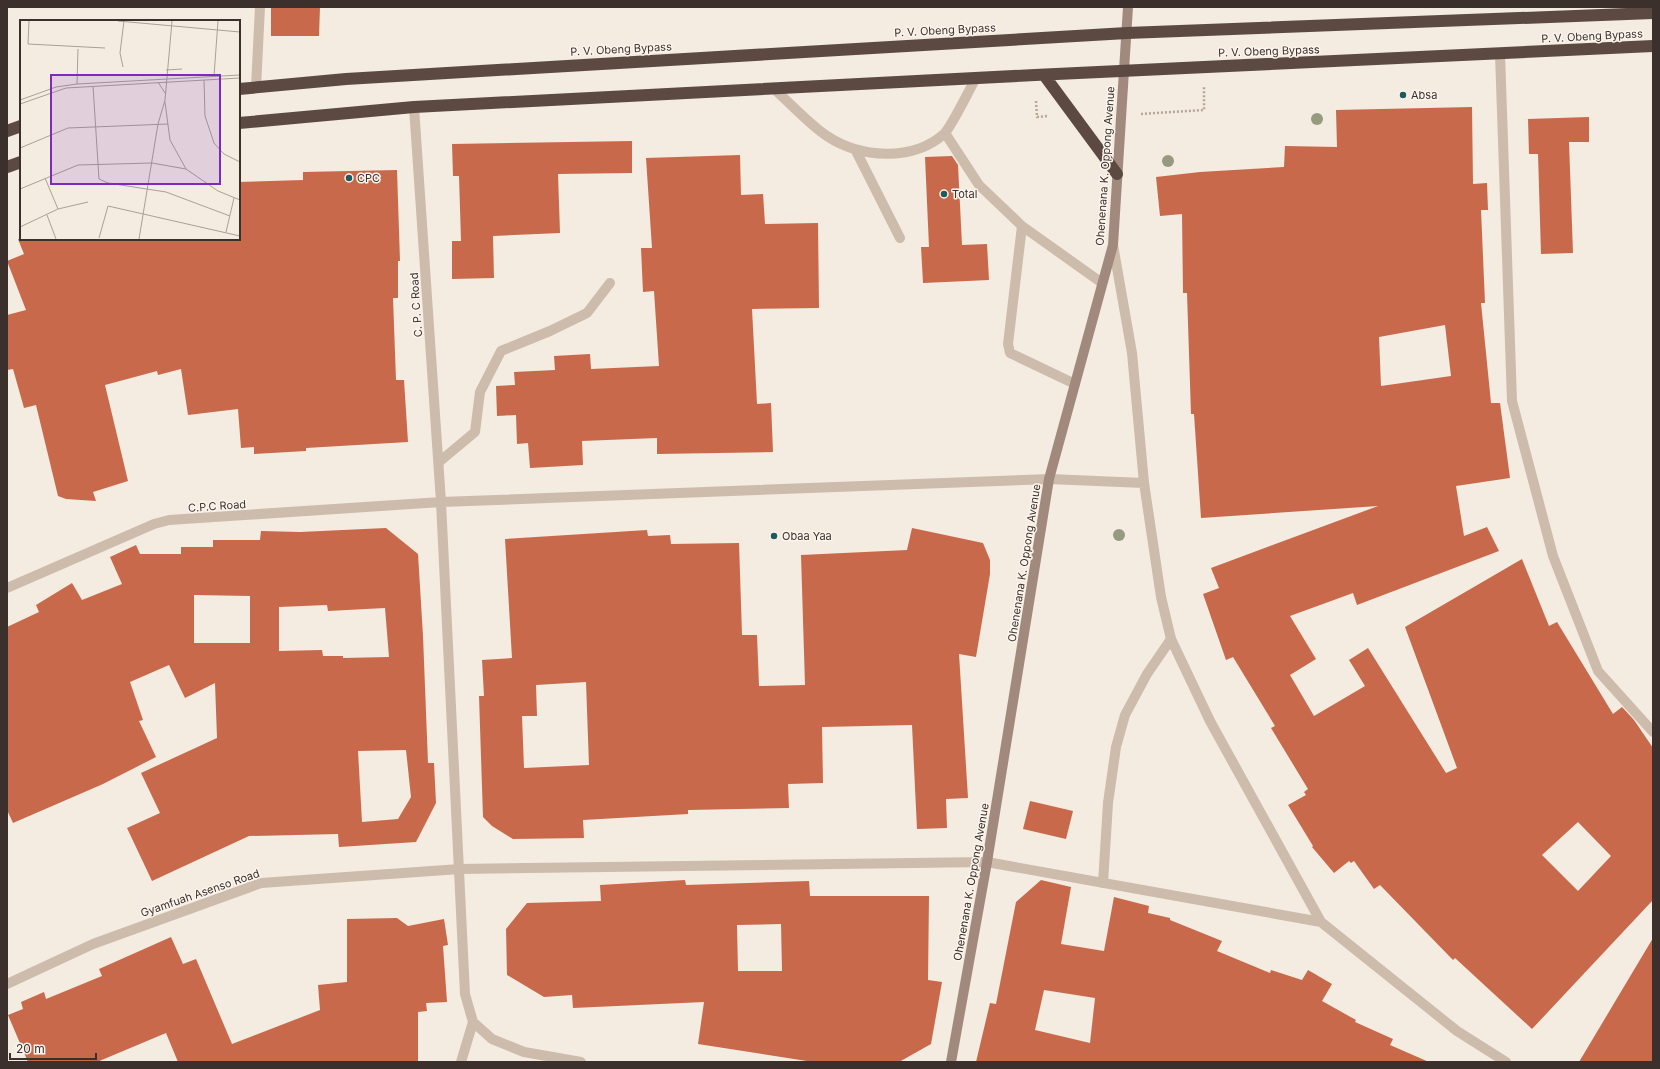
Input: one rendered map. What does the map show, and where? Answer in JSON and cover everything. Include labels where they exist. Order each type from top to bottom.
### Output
[{"type":"highway","name":"P. V. Obeng Bypass","points":[[240,89],[354,78],[1127,33],[1508,18],[1601,11],[1653,13]]},
{"type":"highway","name":"P. V. Obeng Bypass","points":[[240,123],[414,107],[1124,70],[1653,46]]},
{"type":"highway","points":[[1044,75],[1117,174]]},
{"type":"highway","points":[[7,131],[20,126]]},
{"type":"highway","points":[[7,167],[20,162]]},
{"type":"street","points":[[256,87],[260,7]]},
{"type":"street","name":"Ohenenana K. Oppong Avenue","points":[[951,1062],[987,862],[1049,479],[1113,245],[1128,7]]},
{"type":"street","points":[[1500,54],[1512,401],[1553,556],[1598,671],[1653,732]]},
{"type":"street","points":[[774,89],[826,136],[855,149],[889,155],[926,146],[944,133],[976,78]]},
{"type":"street","name":"C. P. C Road","points":[[414,107],[439,462],[465,994],[473,1022]]},
{"type":"street","points":[[944,133],[979,185],[1022,226],[1102,283]]},
{"type":"street","points":[[855,149],[900,238]]},
{"type":"street","points":[[1022,226],[1008,344],[1010,353],[1075,384]]},
{"type":"street","points":[[1113,245],[1132,352],[1144,483],[1161,597],[1171,639],[1210,721],[1321,922],[1457,1031],[1506,1062]]},
{"type":"street","points":[[439,462],[475,432],[480,392],[501,351],[550,331],[587,312],[610,283]]},
{"type":"street","name":"C.P.C Road","points":[[7,588],[154,524],[169,520],[441,502],[1049,479],[1144,483]]},
{"type":"street","points":[[1103,883],[1108,803],[1116,746],[1124,715],[1147,674],[1171,639]]},
{"type":"street","name":"Gyamfuah Asenso Road","points":[[7,984],[93,944],[262,883],[460,868],[987,862],[1321,922]]},
{"type":"street","points":[[461,1062],[473,1022],[492,1039],[524,1052],[580,1062]]},
{"type":"building","points":[[271,7],[320,7],[319,36],[271,36]]},
{"type":"building","points":[[1472,107],[1473,184],[1487,183],[1488,210],[1481,210],[1485,303],[1481,303],[1491,403],[1500,403],[1510,478],[1456,486],[1464,536],[1487,527],[1499,551],[1357,605],[1353,593],[1290,616],[1316,659],[1290,675],[1314,716],[1365,686],[1349,660],[1368,648],[1446,773],[1457,768],[1405,627],[1522,559],[1549,626],[1557,622],[1613,714],[1622,707],[1634,720],[1653,748],[1653,900],[1532,1029],[1455,958],[1453,960],[1380,885],[1374,889],[1354,861],[1351,863],[1349,861],[1334,873],[1312,847],[1313,846],[1288,805],[1306,795],[1304,792],[1308,789],[1271,728],[1275,726],[1233,657],[1226,660],[1203,594],[1219,588],[1211,568],[1378,506],[1201,518],[1194,414],[1191,414],[1187,293],[1183,293],[1182,214],[1160,216],[1156,177],[1200,172],[1284,167],[1285,146],[1337,147],[1336,110]],"holes":[[[1445,325],[1451,376],[1381,386],[1379,337]],[[1578,822],[1611,856],[1578,891],[1542,855]]]},
{"type":"building","points":[[1589,117],[1589,142],[1569,142],[1573,253],[1541,254],[1538,154],[1529,154],[1528,119]]},
{"type":"building","points":[[632,141],[632,173],[558,174],[560,233],[493,236],[494,278],[452,279],[452,241],[461,241],[459,176],[453,176],[452,144]]},
{"type":"building","points":[[740,155],[741,195],[763,194],[765,224],[818,223],[819,308],[752,309],[757,404],[771,403],[773,452],[657,454],[657,438],[582,441],[583,465],[530,468],[528,443],[517,444],[516,415],[497,416],[496,386],[515,385],[514,372],[555,370],[554,356],[590,354],[591,369],[659,366],[654,291],[643,292],[641,248],[652,248],[646,158]]},
{"type":"building","points":[[952,156],[958,165],[962,245],[987,244],[989,280],[923,283],[921,247],[929,247],[925,157]]},
{"type":"building","points":[[397,170],[400,261],[398,261],[398,298],[393,298],[396,380],[404,380],[408,442],[306,448],[306,451],[254,454],[254,447],[241,448],[238,409],[188,415],[181,369],[158,375],[157,371],[105,385],[128,481],[93,492],[96,501],[66,499],[58,496],[36,405],[24,408],[13,369],[7,370],[7,315],[26,310],[7,261],[24,254],[18,239],[240,240],[240,182],[303,180],[303,172]]},
{"type":"building","points":[[386,528],[418,554],[428,763],[434,763],[436,803],[416,842],[339,847],[338,834],[249,836],[152,881],[127,828],[160,813],[141,773],[217,738],[215,683],[185,698],[169,665],[130,682],[143,720],[139,721],[156,757],[103,784],[13,823],[7,810],[7,627],[39,612],[36,605],[72,583],[82,600],[122,584],[110,557],[136,545],[140,554],[181,554],[181,547],[213,547],[213,540],[260,540],[261,531],[300,532]],"holes":[[[194,595],[250,596],[250,643],[194,643]],[[327,605],[328,611],[385,608],[389,657],[343,658],[343,656],[323,656],[322,650],[279,651],[279,607]],[[406,750],[411,797],[398,819],[362,822],[358,751]]]},
{"type":"building","points":[[912,528],[983,543],[990,560],[990,574],[976,657],[959,654],[968,798],[946,799],[947,828],[917,829],[912,725],[822,727],[823,783],[788,784],[789,808],[688,810],[688,814],[583,820],[584,838],[513,839],[492,826],[483,817],[479,696],[484,696],[482,660],[512,658],[505,539],[647,530],[648,536],[670,535],[671,544],[739,543],[742,635],[757,635],[759,686],[805,685],[801,555],[907,550]],"holes":[[[586,682],[589,765],[524,768],[522,716],[537,716],[536,685]]]},
{"type":"building","points":[[1030,801],[1073,811],[1066,839],[1023,829]]},
{"type":"building","points":[[685,880],[686,885],[809,881],[810,896],[929,896],[928,980],[942,982],[931,1044],[899,1062],[813,1062],[698,1044],[704,1002],[573,1008],[572,995],[544,997],[507,975],[506,929],[527,903],[601,901],[600,885]],"holes":[[[781,924],[782,971],[738,971],[737,925]]]},
{"type":"building","points":[[1041,880],[1071,887],[1061,944],[1104,951],[1114,897],[1149,906],[1148,913],[1170,918],[1170,920],[1222,941],[1217,951],[1270,973],[1271,970],[1302,980],[1308,970],[1332,984],[1322,1001],[1356,1020],[1355,1022],[1393,1039],[1390,1045],[1429,1062],[976,1062],[990,1003],[996,1004],[1016,902]],"holes":[[[1044,990],[1095,998],[1090,1043],[1035,1030]]]},
{"type":"building","points":[[397,918],[408,926],[444,919],[448,945],[443,946],[447,1002],[426,1003],[427,1011],[418,1012],[418,1062],[178,1062],[166,1033],[97,1062],[28,1062],[8,1015],[23,1009],[21,1002],[44,992],[46,999],[102,976],[99,969],[171,937],[183,964],[196,959],[232,1044],[320,1010],[318,985],[347,982],[347,919]]},
{"type":"building","points":[[1653,938],[1653,1062],[1579,1062]]},
{"type":"place","name":"Absa","points":[[1403,95]]},
{"type":"place","name":"CPC","points":[[349,178]]},
{"type":"place","name":"Total","points":[[944,194]]},
{"type":"place","name":"Obaa Yaa","points":[[774,536]]}]
